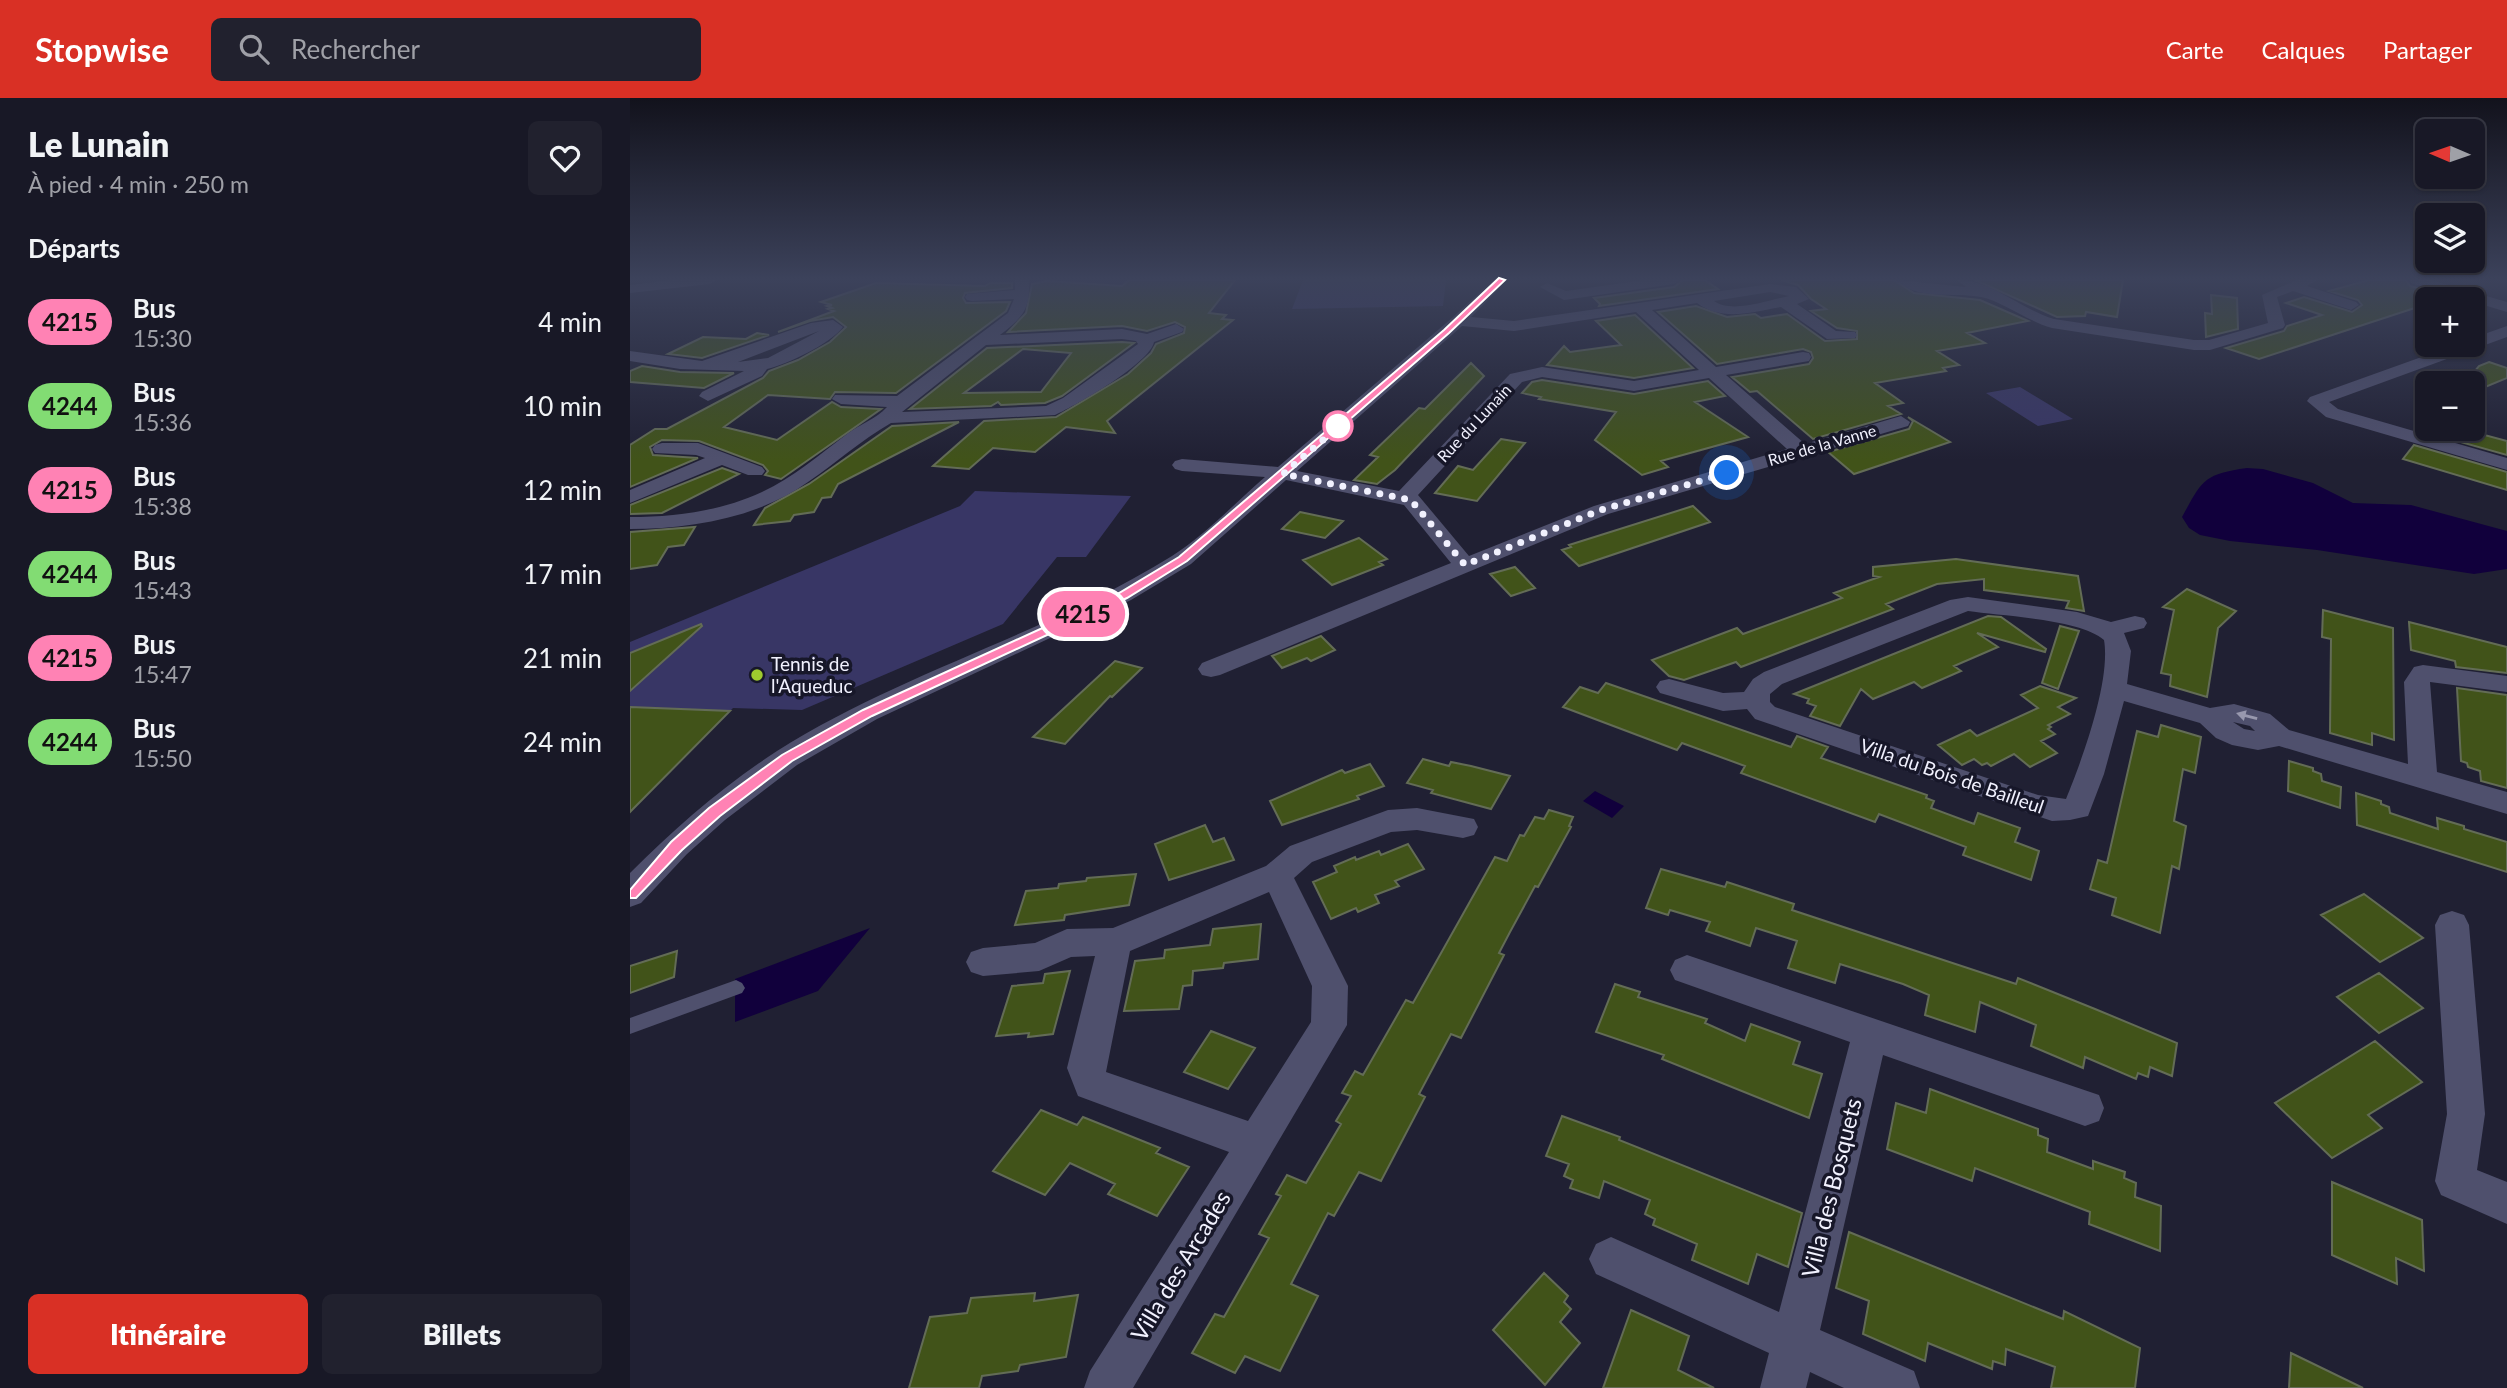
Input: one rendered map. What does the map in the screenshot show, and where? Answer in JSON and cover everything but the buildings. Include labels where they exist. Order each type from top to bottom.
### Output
[{"type":"street","points":[[708,364],[779,340]]},
{"type":"street","points":[[630,356],[708,364],[760,365],[777,360],[812,340]]},
{"type":"street","points":[[630,523],[663,523],[705,517],[769,497],[806,475],[861,432],[887,418],[901,402],[984,340]]},
{"type":"street","points":[[952,345],[1105,340]]},
{"type":"street","points":[[887,418],[1049,411],[1069,402],[1140,353],[1147,344],[1145,340]]},
{"type":"street","points":[[630,894],[676,846],[714,812],[787,758],[867,713],[1153,580],[1183,559],[1436,340]]},
{"type":"street","points":[[1677,340],[1801,451]]},
{"type":"street","points":[[2163,340],[2194,345],[2210,345],[2226,340]]},
{"type":"street","name":"Rue du Lunain","points":[[1404,498],[1516,378],[1542,372],[1634,386],[1803,357]]},
{"type":"street","points":[[2436,357],[2316,401],[2332,412],[2507,464]]},
{"type":"street","points":[[708,396],[756,372],[760,365]]},
{"type":"street","points":[[841,399],[901,402]]},
{"type":"street","name":"Rue de la Vanne","points":[[1211,669],[1601,510],[1901,422]]},
{"type":"street","points":[[662,449],[698,449],[755,471]]},
{"type":"street","points":[[630,497],[723,458]]},
{"type":"street","points":[[1182,465],[1283,474],[1411,500],[1465,565]]},
{"type":"street","points":[[1669,687],[1723,702],[1754,700],[1762,684],[1773,678],[1958,605],[1979,605],[2077,619],[2107,630],[2135,623]]},
{"type":"street","name":"Villa du Bois de Bailleul","points":[[1754,700],[1757,708],[1765,713],[2027,803],[2065,811],[2077,808],[2082,799],[2115,689],[2119,648],[2115,638],[2107,630]]},
{"type":"street","points":[[2423,779],[2417,682],[2423,673],[2507,684]]},
{"type":"street","points":[[2115,689],[2210,717],[2227,734],[2257,743],[2279,737],[2507,803]]},
{"type":"street","points":[[983,962],[1039,957],[1067,943],[1115,942],[1277,875],[1301,854],[1388,821],[1417,819],[1463,827]]},
{"type":"street","name":"Villa des Arcades","points":[[1107,1388],[1329,1025],[1330,986],[1277,875]]},
{"type":"street","points":[[2452,925],[2466,1114],[2455,1181],[2507,1203]]},
{"type":"street","points":[[1115,942],[1086,1068],[1091,1084],[1256,1143]]},
{"type":"street","points":[[1687,970],[2085,1108]]},
{"type":"street","name":"Villa des Bosquets","points":[[1783,1388],[1870,1034]]},
{"type":"street","points":[[1611,1259],[1897,1388]]},
{"type":"lane","points":[[630,1026],[736,988]]},
{"type":"shaded area","points":[[2020,387],[2073,419],[2038,426],[1986,393]]},
{"type":"shaded area","points":[[2247,468],[2263,469],[2313,483],[2353,503],[2411,505],[2507,531],[2507,569],[2474,574],[2317,550],[2230,541],[2200,535],[2189,528],[2182,517],[2200,487],[2221,473]]},
{"type":"shaded area","name":"Tennis de l'Aqueduc","points":[[975,491],[1131,496],[1086,557],[1057,557],[1003,624],[802,710],[733,708],[633,809],[630,809],[630,642],[960,506]]},
{"type":"shaded area","points":[[1595,791],[1624,806],[1612,818],[1583,801]]},
{"type":"shaded area","points":[[870,928],[818,991],[735,1022],[735,979]]},
{"type":"bus line","name":"4215","points":[[630,894],[676,846],[714,812],[787,758],[867,713],[1153,580],[1183,559],[1265,490],[1437,340]]},
{"type":"place","name":"Tennis de l'Aqueduc","points":[[757,675]]},
{"type":"route","points":[[1338,426],[1345,421],[1283,474],[1411,500],[1465,565],[1601,510],[1727,473]]}]
